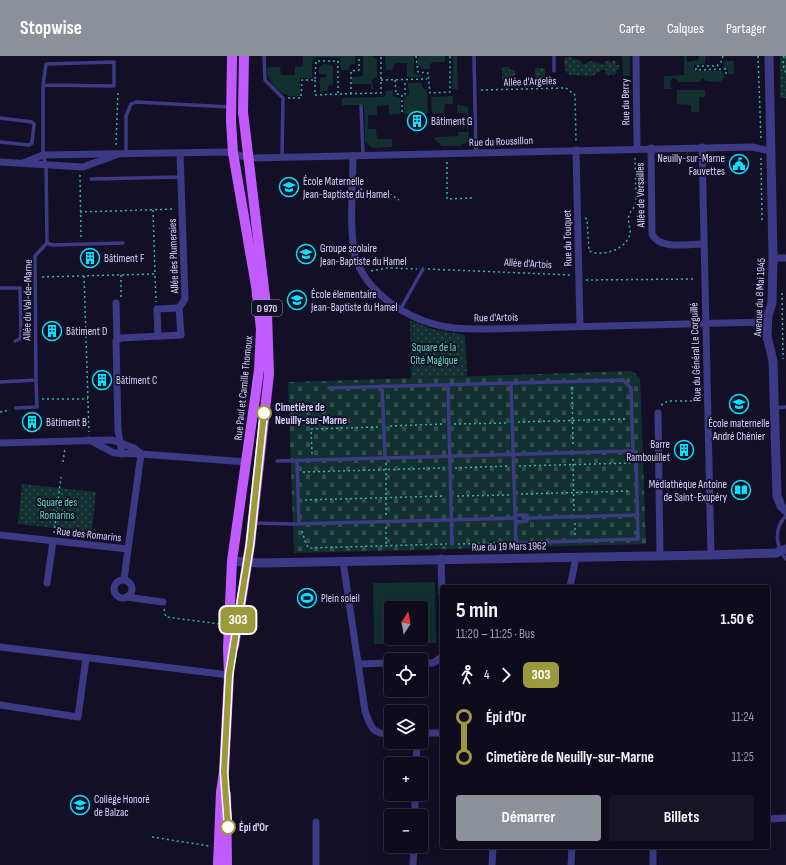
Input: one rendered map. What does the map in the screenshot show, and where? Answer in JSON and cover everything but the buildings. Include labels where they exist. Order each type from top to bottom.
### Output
[{"type":"main road","name":"Rue Paul et Camille Thomoux","points":[[218,865],[220,792],[224,772],[229,675],[232,561],[259,370],[262,329],[233,153],[232,56]]},
{"type":"main road","name":"Rue Paul et Camille Thomoux","points":[[229,675],[247,561],[269,374],[268,314],[243,112],[244,56]]},
{"type":"main road","name":"Rue Paul et Camille Thomoux","points":[[224,772],[227,803],[227,865]]},
{"type":"street","name":"Rue du Berry","points":[[636,56],[637,148]]},
{"type":"street","name":"Avenue du 8 Mai 1945","points":[[769,56],[773,258],[772,303],[767,322],[767,336],[773,361],[777,496],[781,506],[786,511]]},
{"type":"street","name":"Rue du Roussillon","points":[[43,154],[233,153],[249,158],[752,146],[770,151]]},
{"type":"street","name":"Rue du Général Le Corguillé","points":[[702,147],[703,279],[706,322],[711,555]]},
{"type":"street","name":"Allée de Versailles","points":[[651,148],[652,234],[654,239],[671,245],[703,244]]},
{"type":"street","name":"Rue du Touquet","points":[[576,150],[580,326]]},
{"type":"street","points":[[0,162],[80,167],[121,153]]},
{"type":"street","name":"Allée des Plumeraies","points":[[118,339],[181,335],[179,308],[185,299],[180,153]]},
{"type":"street","points":[[23,163],[43,154]]},
{"type":"street","name":"Rue d'Artois","points":[[353,156],[352,235],[357,262],[369,282],[385,298],[400,310],[418,319],[452,328],[490,329],[706,322],[767,322]]},
{"type":"street","points":[[773,258],[786,258]]},
{"type":"street","points":[[116,303],[118,339],[115,344],[120,442],[122,454]]},
{"type":"street","points":[[158,336],[157,309],[179,308]]},
{"type":"street","points":[[658,413],[660,555]]},
{"type":"street","points":[[89,440],[114,454],[140,454],[247,462]]},
{"type":"street","points":[[0,443],[112,440],[134,448],[140,454]]},
{"type":"street","name":"Rue des Romarins","points":[[0,535],[128,549],[140,454]]},
{"type":"street","points":[[47,583],[53,541]]},
{"type":"street","points":[[124,580],[128,549]]},
{"type":"street","name":"Rue du 19 Mars 1962","points":[[232,561],[343,561],[441,558],[784,553]]},
{"type":"street","points":[[570,585],[576,557]]},
{"type":"street","points":[[441,558],[442,585]]},
{"type":"street","points":[[343,561],[365,711],[372,728],[380,734],[384,734]]},
{"type":"street","points":[[126,597],[132,594],[133,587],[129,581],[120,580],[115,584],[114,590],[118,596],[163,602]]},
{"type":"street","points":[[0,647],[229,675]]},
{"type":"street","points":[[0,705],[78,717],[86,658]]},
{"type":"street","points":[[428,663],[433,663],[440,658]]},
{"type":"street","points":[[359,664],[384,663]]},
{"type":"street","points":[[428,733],[440,733]]},
{"type":"street","points":[[770,819],[786,818]]},
{"type":"street","points":[[316,822],[316,865]]},
{"type":"street","points":[[492,865],[493,849]]},
{"type":"street","points":[[571,865],[572,849]]},
{"type":"street","points":[[653,849],[653,865]]},
{"type":"street","points":[[414,853],[414,865]]},
{"type":"lane","points":[[264,56],[265,80],[283,98],[282,157]]},
{"type":"lane","points":[[474,56],[476,153]]},
{"type":"lane","points":[[554,56],[554,71]]},
{"type":"lane","points":[[43,85],[114,86],[114,62],[46,64],[43,85],[43,154],[46,165],[47,243],[53,245],[123,243]]},
{"type":"lane","points":[[121,153],[126,116],[131,104],[136,102],[232,107]]},
{"type":"lane","points":[[361,106],[363,156]]},
{"type":"lane","points":[[0,118],[32,122],[34,124],[32,142],[29,145],[0,142]]},
{"type":"lane","points":[[91,179],[181,177]]},
{"type":"lane","name":"Allée du Val-de-Marne","points":[[36,400],[35,256],[47,243]]},
{"type":"lane","points":[[400,310],[422,269]]},
{"type":"lane","points":[[0,288],[20,288],[21,332],[20,339],[15,341]]},
{"type":"lane","points":[[0,382],[36,380]]},
{"type":"lane","points":[[277,461],[633,451],[630,388],[623,380],[329,388]]},
{"type":"lane","points":[[511,383],[516,542],[576,542],[638,539],[636,462]]},
{"type":"lane","points":[[448,385],[452,544]]},
{"type":"lane","points":[[382,386],[385,458]]},
{"type":"lane","points":[[16,408],[37,407],[36,400]]},
{"type":"lane","points":[[775,408],[786,407]]},
{"type":"lane","points":[[297,460],[299,524]]},
{"type":"lane","points":[[251,523],[299,524],[452,520],[516,518],[526,515],[527,518],[638,515]]},
{"type":"lane","points":[[784,553],[777,535],[779,527],[786,516]]},
{"type":"lane","points":[[516,518],[527,521],[527,518]]},
{"type":"path","points":[[351,94],[351,70],[359,70],[359,56]]},
{"type":"path","points":[[338,94],[338,61],[316,61],[316,95],[381,93],[381,56]]},
{"type":"path","points":[[416,56],[418,72],[428,73],[430,93],[450,92],[450,56]]},
{"type":"path","points":[[722,56],[721,62],[717,66],[696,66],[696,70],[726,69],[726,75]]},
{"type":"path","points":[[784,56],[783,65],[786,73]]},
{"type":"path","points":[[381,80],[428,79]]},
{"type":"path","points":[[283,98],[301,98],[302,80],[315,80]]},
{"type":"path","points":[[395,80],[396,94],[405,94],[405,80]]},
{"type":"path","points":[[114,86],[118,90],[121,153]]},
{"type":"path","name":"Allée d'Argelès","points":[[475,90],[566,88],[571,90],[575,95],[576,150]]},
{"type":"path","points":[[402,94],[402,112]]},
{"type":"path","points":[[578,217],[587,219],[589,250],[593,253],[613,251],[626,242],[630,232],[629,215],[635,207],[636,202],[635,157],[637,148]]},
{"type":"path","points":[[446,154],[447,199],[472,198]]},
{"type":"path","points":[[80,167],[81,244]]},
{"type":"path","points":[[353,188],[390,194],[399,200]]},
{"type":"path","points":[[80,212],[182,209]]},
{"type":"path","points":[[153,210],[157,309]]},
{"type":"path","name":"Allée d'Artois","points":[[363,272],[387,268],[569,274],[578,280],[703,279]]},
{"type":"path","points":[[34,278],[155,274]]},
{"type":"path","points":[[116,303],[116,301],[121,300],[121,275]]},
{"type":"path","points":[[84,276],[89,440]]},
{"type":"path","points":[[572,381],[576,542]]},
{"type":"path","points":[[36,400],[88,399]]},
{"type":"path","points":[[658,413],[660,406],[668,401],[708,401]]},
{"type":"path","points":[[0,412],[16,408]]},
{"type":"path","points":[[312,460],[311,429],[632,419]]},
{"type":"path","points":[[63,462],[66,441]]},
{"type":"path","points":[[385,458],[386,545]]},
{"type":"path","points":[[298,472],[636,462]]},
{"type":"path","points":[[53,541],[61,477]]},
{"type":"path","points":[[299,500],[637,491]]},
{"type":"path","points":[[299,524],[306,544],[309,548],[516,542]]},
{"type":"path","points":[[166,617],[230,625]]},
{"type":"path","points":[[152,838],[207,845],[211,848]]},
{"type":"green space","points":[[303,56],[355,56],[355,63],[350,65],[348,70],[341,70],[340,58],[315,57],[314,60],[312,60],[312,78],[300,78],[300,96],[286,95],[271,82],[267,69],[269,67],[280,67],[281,75],[295,75],[295,67],[303,66]]},
{"type":"green space","points":[[363,56],[372,56],[377,59],[377,77],[372,80],[372,86],[375,89],[371,89],[371,84],[352,84],[352,77],[363,76]]},
{"type":"green space","points":[[385,56],[414,56],[414,72],[417,75],[421,75],[421,77],[407,77],[407,63],[395,63],[392,70],[386,70]]},
{"type":"green space","points":[[418,56],[445,56],[445,62],[433,62],[430,64],[430,69],[421,69],[421,66],[418,67]]},
{"type":"green space","points":[[453,56],[457,56],[458,89],[452,89]]},
{"type":"green space","points":[[622,56],[630,56],[630,76],[623,76]]},
{"type":"green space","points":[[684,56],[687,56],[687,62],[698,60],[699,56],[706,56],[705,64],[694,65],[694,71],[723,71],[724,78],[720,82],[706,81],[703,78],[699,82],[678,82],[677,79],[673,78],[670,81],[671,89],[664,89],[664,76],[684,75]]},
{"type":"green space","points":[[780,56],[786,56],[786,98],[780,98]]},
{"type":"green space","points":[[568,57],[580,60],[583,65],[591,61],[606,65],[605,62],[609,60],[611,63],[613,60],[617,62],[615,65],[619,65],[619,70],[616,70],[617,73],[613,76],[611,73],[609,76],[605,74],[606,70],[602,70],[593,76],[570,75],[566,72],[564,63],[565,58]]},
{"type":"green space","points":[[724,61],[734,61],[734,74],[728,74],[728,68],[722,68],[724,66]]},
{"type":"green space","points":[[323,64],[331,65],[333,67],[333,84],[328,86],[328,91],[320,92],[320,78],[327,77],[326,74],[319,74],[319,67]]},
{"type":"green space","points":[[502,67],[509,67],[510,70],[515,70],[515,80],[502,80]]},
{"type":"green space","points":[[535,68],[545,68],[545,78],[535,78]]},
{"type":"green space","points":[[408,83],[421,83],[424,89],[427,90],[428,114],[404,114],[404,98],[409,94]]},
{"type":"green space","points":[[393,90],[393,96],[400,98],[400,114],[389,115],[389,105],[377,106],[377,115],[368,115],[368,129],[376,129],[377,139],[392,139],[392,147],[372,148],[365,142],[364,105],[342,105],[342,98],[382,97],[385,96],[386,91]]},
{"type":"green space","points":[[677,90],[705,90],[705,97],[699,97],[699,112],[691,112],[691,105],[677,104]]},
{"type":"green space","points":[[453,96],[453,104],[445,104],[444,113],[432,114],[431,97]]},
{"type":"green space","points":[[457,104],[468,107],[468,130],[466,113],[457,113]]},
{"type":"green space","points":[[458,132],[469,132],[469,141],[460,146],[442,146],[435,140],[435,137],[458,136]]},
{"type":"green space","name":"Square de la Cité Magique","points":[[410,320],[432,329],[465,335],[467,376],[411,378]]},
{"type":"green space","name":"Cimetière de Neuilly-sur-Marne","points":[[632,371],[640,378],[646,544],[294,553],[288,382]]},
{"type":"green space","name":"Square des Romarins","points":[[22,484],[96,492],[92,532],[18,524]]},
{"type":"green space","points":[[435,582],[436,643],[428,643],[428,601],[384,601],[384,644],[374,644],[373,583]]},
{"type":"bus line","name":"303","points":[[228,827],[224,772],[229,675],[250,545],[251,523],[264,413]]},
{"type":"place","name":"Bâtiment G","points":[[417,121]]},
{"type":"place","name":"Neuilly-sur-Marne Fauvettes","points":[[739,164]]},
{"type":"place","name":"École Maternelle Jean-Baptiste du Hamel","points":[[289,187]]},
{"type":"place","name":"Groupe scolaire Jean-Baptiste du Hamel","points":[[306,254]]},
{"type":"place","name":"Bâtiment F","points":[[90,258]]},
{"type":"place","name":"École élementaire Jean-Baptiste du Hamel","points":[[297,300]]},
{"type":"place","name":"Bâtiment D","points":[[52,331]]},
{"type":"place","name":"Bâtiment C","points":[[102,380]]},
{"type":"place","name":"École maternelle André Chénier","points":[[739,404]]},
{"type":"place","name":"Cimetière de Neuilly-sur-Marne","points":[[264,413]]},
{"type":"place","name":"Bâtiment B","points":[[32,422]]},
{"type":"place","name":"Barre Rambouillet","points":[[684,450]]},
{"type":"place","name":"Médiathèque Antoine de Saint-Exupéry","points":[[741,490]]},
{"type":"place","name":"Plein soleil","points":[[307,598]]},
{"type":"place","name":"Collège Honoré de Balzac","points":[[80,805]]},
{"type":"place","name":"Épi d'Or","points":[[228,827]]}]
